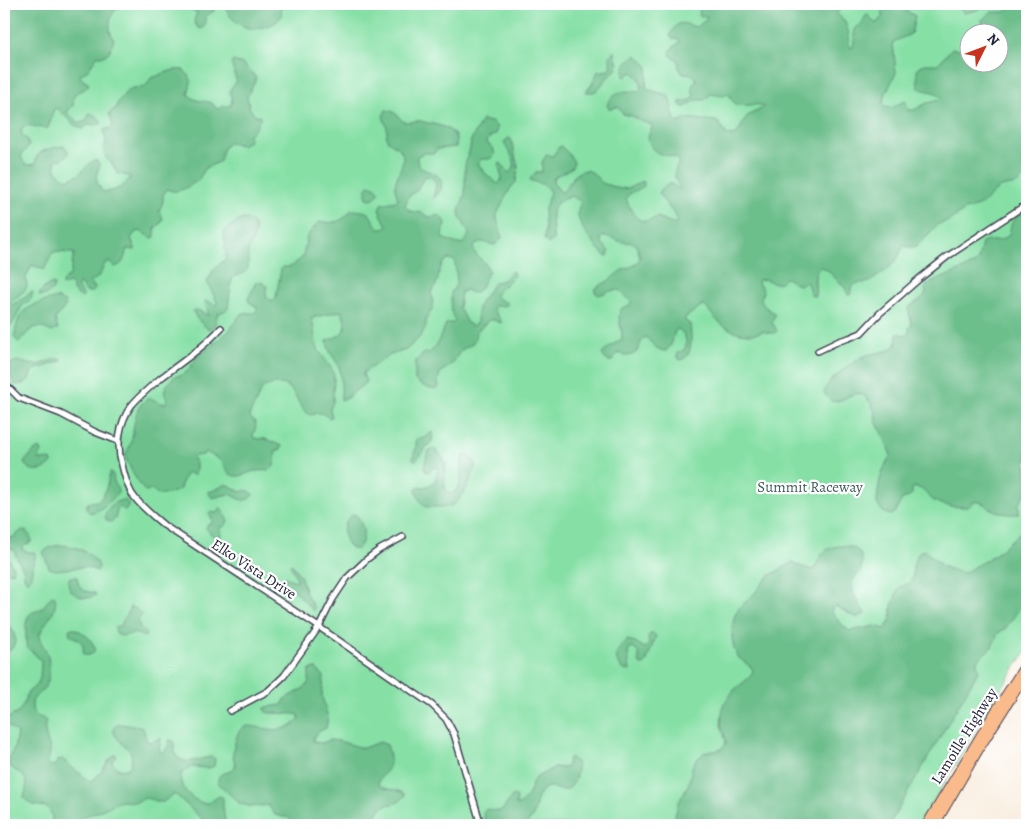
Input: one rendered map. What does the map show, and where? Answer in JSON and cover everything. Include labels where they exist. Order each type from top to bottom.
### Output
[{"type":"main road","name":"Lamoille Highway","points":[[926,825],[1027,662]]},
{"type":"main road","name":"Lamoille Highway","points":[[935,825],[981,746],[1027,674]]},
{"type":"street","points":[[818,351],[861,333],[879,314],[948,256],[1027,204]]},
{"type":"street","name":"Elko Vista Drive","points":[[221,328],[149,388],[131,407],[122,423],[118,441],[119,456],[132,494],[146,510],[165,526],[319,627],[432,705],[446,719],[454,734],[481,825]]},
{"type":"street","points":[[6,385],[19,398],[62,414],[95,432],[118,441]]},
{"type":"street","points":[[230,711],[268,691],[284,676],[319,627],[333,599],[347,578],[379,550],[402,538]]},
{"type":"green space","name":"Summit Raceway","points":[[4,4],[1027,4],[1027,650],[995,698],[919,825],[4,825]]},
{"type":"green space","points":[[4,4],[125,4],[115,10],[110,19],[110,30],[114,40],[109,52],[104,56],[97,56],[89,69],[81,74],[80,76],[83,80],[89,84],[85,89],[77,92],[73,106],[67,112],[80,123],[86,121],[90,113],[98,117],[102,123],[96,125],[89,124],[82,129],[73,124],[57,108],[54,109],[48,128],[27,126],[21,129],[22,135],[29,144],[28,148],[21,155],[23,162],[27,165],[35,164],[37,156],[43,151],[64,146],[68,150],[68,154],[63,159],[56,160],[55,162],[57,171],[61,176],[69,179],[78,175],[91,162],[96,160],[100,166],[97,180],[103,192],[115,190],[122,186],[130,177],[118,174],[106,158],[103,149],[106,143],[104,130],[113,126],[109,113],[116,108],[118,102],[128,90],[145,87],[151,78],[174,70],[183,70],[190,77],[191,83],[188,93],[192,98],[212,103],[219,109],[223,106],[230,106],[232,99],[230,89],[236,83],[236,80],[231,63],[233,61],[243,64],[256,77],[247,97],[252,112],[261,117],[255,129],[249,134],[249,141],[242,145],[227,144],[223,149],[219,162],[205,168],[197,181],[179,191],[167,189],[163,195],[163,202],[159,211],[163,218],[161,223],[155,228],[155,237],[151,238],[140,231],[136,232],[131,238],[135,250],[127,249],[124,260],[118,266],[115,267],[109,262],[105,263],[98,277],[90,281],[95,288],[93,292],[86,292],[78,284],[78,289],[84,296],[82,298],[74,292],[71,284],[62,286],[62,282],[70,275],[74,253],[53,252],[44,270],[32,265],[26,278],[27,286],[25,290],[12,301],[4,316]]},
{"type":"green space","points":[[172,4],[217,4],[214,11],[205,17],[206,24],[202,29],[197,27],[194,21],[197,12],[174,7]]},
{"type":"green space","points":[[225,4],[281,4],[281,16],[279,20],[270,25],[249,28],[232,18]]},
{"type":"green space","points":[[709,4],[844,4],[836,13],[846,24],[849,32],[849,46],[851,48],[854,45],[855,30],[867,14],[877,23],[883,16],[882,9],[884,4],[900,4],[905,11],[915,17],[911,34],[893,42],[896,73],[883,103],[885,107],[891,107],[904,101],[908,110],[914,110],[941,98],[936,93],[918,87],[917,70],[925,64],[938,64],[952,48],[958,49],[958,72],[1008,72],[1008,22],[982,22],[982,20],[991,12],[1006,12],[1006,7],[1001,4],[1027,4],[1027,175],[1017,184],[1000,187],[981,205],[965,210],[949,221],[938,224],[915,247],[905,246],[895,262],[869,282],[858,283],[853,286],[849,296],[843,285],[828,270],[820,267],[815,278],[815,296],[812,296],[806,282],[800,285],[785,278],[778,283],[759,280],[758,283],[763,291],[761,299],[763,304],[775,314],[772,322],[777,331],[775,333],[763,331],[751,334],[739,333],[718,321],[705,306],[701,306],[685,318],[685,321],[690,324],[691,339],[690,350],[684,358],[680,360],[677,356],[678,353],[685,349],[686,343],[684,335],[678,329],[675,331],[671,345],[666,351],[657,348],[646,337],[642,340],[636,353],[626,356],[619,352],[612,361],[609,361],[602,354],[622,339],[620,311],[622,308],[630,305],[631,301],[619,290],[599,295],[594,290],[636,263],[640,258],[637,246],[633,243],[603,236],[601,241],[609,252],[608,256],[605,256],[584,230],[578,213],[581,202],[572,196],[553,208],[553,240],[548,244],[544,239],[544,212],[550,192],[540,183],[530,179],[536,172],[542,172],[542,162],[547,154],[553,156],[561,146],[574,162],[571,168],[553,179],[553,183],[561,192],[563,192],[574,176],[586,170],[592,172],[602,183],[620,189],[629,188],[643,181],[644,186],[626,198],[636,217],[648,221],[657,217],[676,223],[676,217],[659,193],[660,190],[669,184],[673,184],[678,189],[680,188],[675,176],[678,159],[659,153],[652,148],[648,137],[652,125],[623,114],[618,107],[611,109],[607,106],[610,99],[616,94],[627,91],[637,92],[641,89],[640,80],[636,75],[631,72],[626,77],[624,76],[625,67],[637,55],[648,67],[646,87],[668,95],[677,122],[681,122],[684,118],[716,121],[727,135],[733,136],[738,132],[747,116],[763,108],[760,105],[738,105],[729,94],[723,96],[711,94],[704,100],[697,100],[685,107],[680,105],[680,102],[693,98],[692,85],[697,80],[690,73],[683,74],[679,68],[678,60],[670,55],[671,49],[680,42],[678,39],[672,39],[670,35],[675,27],[680,24],[683,23],[696,27],[706,20],[707,16],[700,16],[699,11]]},
{"type":"green space","points":[[959,4],[988,4],[979,10],[964,13]]},
{"type":"green space","points":[[615,51],[618,64],[616,70],[598,90],[586,92],[598,71],[609,70],[610,57]]},
{"type":"green space","points":[[386,110],[396,113],[405,122],[420,121],[444,127],[455,136],[456,147],[437,149],[434,153],[424,153],[417,156],[419,166],[436,174],[441,180],[442,186],[438,194],[433,198],[436,183],[428,176],[424,177],[417,190],[408,197],[405,206],[410,211],[422,213],[429,217],[439,215],[446,222],[442,238],[458,244],[464,243],[469,233],[460,217],[459,211],[465,194],[465,165],[471,140],[482,120],[492,122],[497,127],[496,134],[489,138],[487,143],[493,148],[495,154],[490,159],[479,161],[479,165],[498,184],[502,177],[499,164],[501,163],[509,173],[513,169],[514,161],[504,142],[509,138],[511,139],[518,167],[516,182],[510,189],[497,214],[502,238],[495,245],[481,242],[473,248],[489,271],[480,289],[476,292],[472,293],[466,290],[461,292],[459,308],[467,323],[473,326],[477,322],[478,308],[481,301],[494,283],[503,280],[513,271],[514,276],[495,295],[498,299],[507,303],[507,305],[493,307],[501,323],[489,320],[476,332],[472,344],[463,349],[453,363],[440,373],[439,387],[437,389],[428,388],[415,380],[415,362],[424,353],[429,353],[436,346],[446,324],[455,321],[451,310],[451,292],[457,283],[457,278],[454,260],[448,259],[441,267],[436,285],[431,292],[432,309],[420,337],[406,350],[390,355],[364,372],[365,383],[347,398],[341,400],[340,371],[327,341],[342,333],[346,324],[344,318],[341,311],[312,318],[319,351],[332,369],[334,376],[333,402],[330,409],[332,417],[329,418],[320,413],[311,415],[306,412],[291,389],[286,386],[274,384],[263,387],[249,416],[255,422],[256,427],[253,437],[266,439],[282,446],[281,449],[276,451],[275,463],[272,468],[235,476],[228,472],[220,460],[205,452],[203,455],[194,456],[196,473],[194,475],[186,474],[180,489],[170,494],[161,495],[151,490],[146,492],[134,475],[125,456],[131,444],[137,411],[143,402],[153,399],[166,403],[164,391],[175,376],[180,376],[187,372],[197,357],[229,331],[240,315],[243,313],[255,313],[257,307],[249,302],[248,299],[256,282],[262,282],[267,286],[267,298],[274,300],[281,269],[289,267],[303,257],[307,236],[319,222],[328,223],[341,220],[351,210],[367,212],[379,229],[387,226],[379,210],[381,204],[398,199],[395,184],[402,165],[403,155],[387,139],[387,128],[383,116]]},
{"type":"green space","points":[[369,185],[376,188],[379,193],[372,199],[366,196]]},
{"type":"green space","points":[[1027,209],[1027,493],[1019,503],[1018,514],[999,512],[977,502],[968,507],[945,505],[933,500],[920,488],[914,487],[909,497],[902,499],[895,513],[891,515],[884,513],[877,504],[878,491],[882,473],[891,456],[877,424],[873,407],[869,400],[861,394],[832,401],[824,392],[826,387],[842,370],[856,361],[867,355],[892,349],[895,346],[897,333],[906,335],[909,333],[909,327],[912,325],[909,309],[924,296],[928,284],[973,265],[978,260],[982,243],[1006,237],[1009,234],[1014,219]]},
{"type":"green space","points":[[243,219],[250,221],[255,229],[248,252],[248,268],[244,273],[233,277],[228,309],[218,314],[215,325],[208,329],[197,319],[193,311],[200,311],[208,316],[205,301],[217,304],[207,282],[213,271],[226,258],[224,248],[226,242],[223,235],[232,225]]},
{"type":"green space","points":[[50,284],[54,286],[51,292],[39,296],[42,290]]},
{"type":"green space","points":[[33,292],[31,299],[22,306],[12,325],[8,326],[7,320],[13,304]]},
{"type":"green space","points":[[57,298],[66,303],[55,319],[58,329],[52,332],[42,327],[37,327],[18,342],[14,337],[18,320],[22,314],[35,305]]},
{"type":"green space","points":[[61,359],[62,361],[34,370],[29,380],[22,384],[15,385],[8,372],[10,364],[17,361],[37,365]]},
{"type":"green space","points":[[432,432],[432,441],[415,461],[413,456],[416,441],[425,438]]},
{"type":"green space","points":[[40,448],[42,451],[39,459],[49,459],[52,463],[42,470],[30,469],[24,463],[35,450]]},
{"type":"green space","points":[[434,449],[441,455],[444,461],[446,490],[450,494],[459,487],[461,465],[465,455],[472,458],[476,464],[470,482],[463,494],[455,504],[450,506],[426,507],[420,501],[417,494],[416,488],[428,486],[435,481],[438,470],[436,467],[426,472],[424,467],[428,452]]},
{"type":"green space","points":[[110,472],[113,474],[118,492],[106,505],[90,513],[86,509],[87,504],[101,498]]},
{"type":"green space","points":[[224,485],[229,485],[240,492],[249,491],[253,495],[246,500],[229,494],[212,498],[208,492]]},
{"type":"green space","points":[[123,499],[128,503],[126,510],[118,507],[115,519],[111,522],[107,521],[105,516],[109,507]]},
{"type":"green space","points":[[221,508],[228,521],[225,526],[221,527],[221,535],[218,538],[206,528],[207,525],[212,523],[210,512],[216,513]]},
{"type":"green space","points":[[354,514],[360,521],[363,533],[362,542],[358,548],[354,549],[346,542],[344,527],[347,520]]},
{"type":"green space","points":[[1027,526],[1027,598],[1005,629],[998,633],[992,647],[977,661],[979,670],[889,825],[673,825],[678,804],[689,783],[695,761],[705,752],[719,750],[725,745],[726,741],[721,725],[723,705],[734,690],[749,678],[753,671],[752,668],[739,658],[734,649],[732,638],[733,622],[739,608],[769,576],[793,562],[812,570],[824,551],[839,546],[852,547],[861,555],[862,568],[852,582],[852,589],[865,614],[855,617],[835,606],[832,608],[832,612],[841,624],[850,631],[875,626],[885,629],[891,620],[892,606],[898,590],[909,583],[913,577],[916,556],[921,551],[927,552],[942,566],[961,573],[996,554]]},
{"type":"green space","points":[[22,530],[26,531],[32,541],[22,548],[23,550],[35,552],[36,555],[30,579],[26,581],[23,569],[13,549],[10,549],[7,555],[13,568],[12,573],[4,568],[4,543]]},
{"type":"green space","points":[[59,545],[71,546],[88,553],[99,567],[97,571],[86,567],[55,570],[49,568],[43,552]]},
{"type":"green space","points":[[292,564],[301,577],[306,594],[314,608],[313,611],[294,590],[284,586],[285,577],[296,581],[297,579],[290,565]]},
{"type":"green space","points":[[70,577],[77,577],[82,589],[96,595],[86,598],[76,595],[69,587]]},
{"type":"green space","points":[[54,595],[56,600],[54,610],[40,634],[40,641],[48,658],[48,681],[32,702],[35,715],[46,721],[45,732],[50,750],[48,763],[53,766],[58,760],[62,759],[90,781],[98,775],[116,754],[112,762],[118,768],[126,769],[131,763],[131,753],[116,737],[113,729],[121,724],[142,727],[147,741],[151,742],[161,738],[160,752],[166,750],[169,740],[172,740],[176,755],[183,761],[193,761],[208,757],[215,759],[214,766],[210,768],[188,768],[181,775],[181,780],[189,795],[199,802],[210,802],[220,796],[223,798],[224,825],[212,825],[202,819],[176,795],[163,802],[146,798],[136,802],[121,801],[82,817],[74,825],[54,825],[48,808],[33,805],[24,798],[27,786],[25,778],[11,767],[7,761],[14,749],[17,733],[4,723],[4,720],[19,712],[27,693],[37,685],[40,678],[41,661],[27,648],[26,623],[28,616],[42,608]]},
{"type":"green space","points":[[130,607],[135,608],[142,615],[138,621],[140,627],[146,633],[145,637],[137,634],[120,636],[116,632],[115,627],[121,625]]},
{"type":"green space","points":[[4,619],[15,638],[14,646],[9,651],[4,649],[7,637],[4,634]]},
{"type":"green space","points":[[71,628],[89,638],[95,648],[93,653],[84,655],[82,643],[70,635],[69,630]]},
{"type":"green space","points":[[653,633],[656,636],[646,663],[641,665],[639,654],[632,648],[629,649],[628,653],[630,671],[624,670],[616,658],[620,647],[627,640],[645,648],[649,644],[648,637]]},
{"type":"green space","points":[[315,668],[324,676],[322,696],[328,718],[326,728],[319,731],[313,738],[314,742],[339,741],[363,748],[380,742],[387,745],[390,763],[388,770],[380,778],[378,784],[405,795],[397,803],[380,809],[375,825],[292,825],[287,817],[275,815],[268,805],[252,807],[239,803],[218,783],[220,775],[234,769],[233,750],[241,729],[249,726],[272,730],[281,729],[289,727],[299,719],[299,715],[270,713],[264,709],[282,705],[286,698],[307,685],[309,671]]},
{"type":"green space","points":[[570,757],[577,765],[573,784],[564,790],[545,788],[538,799],[533,816],[526,825],[486,825],[483,812],[486,809],[501,810],[515,795],[517,798],[516,805],[519,805],[527,797],[531,790],[532,782],[537,777],[555,767],[567,767]]}]
